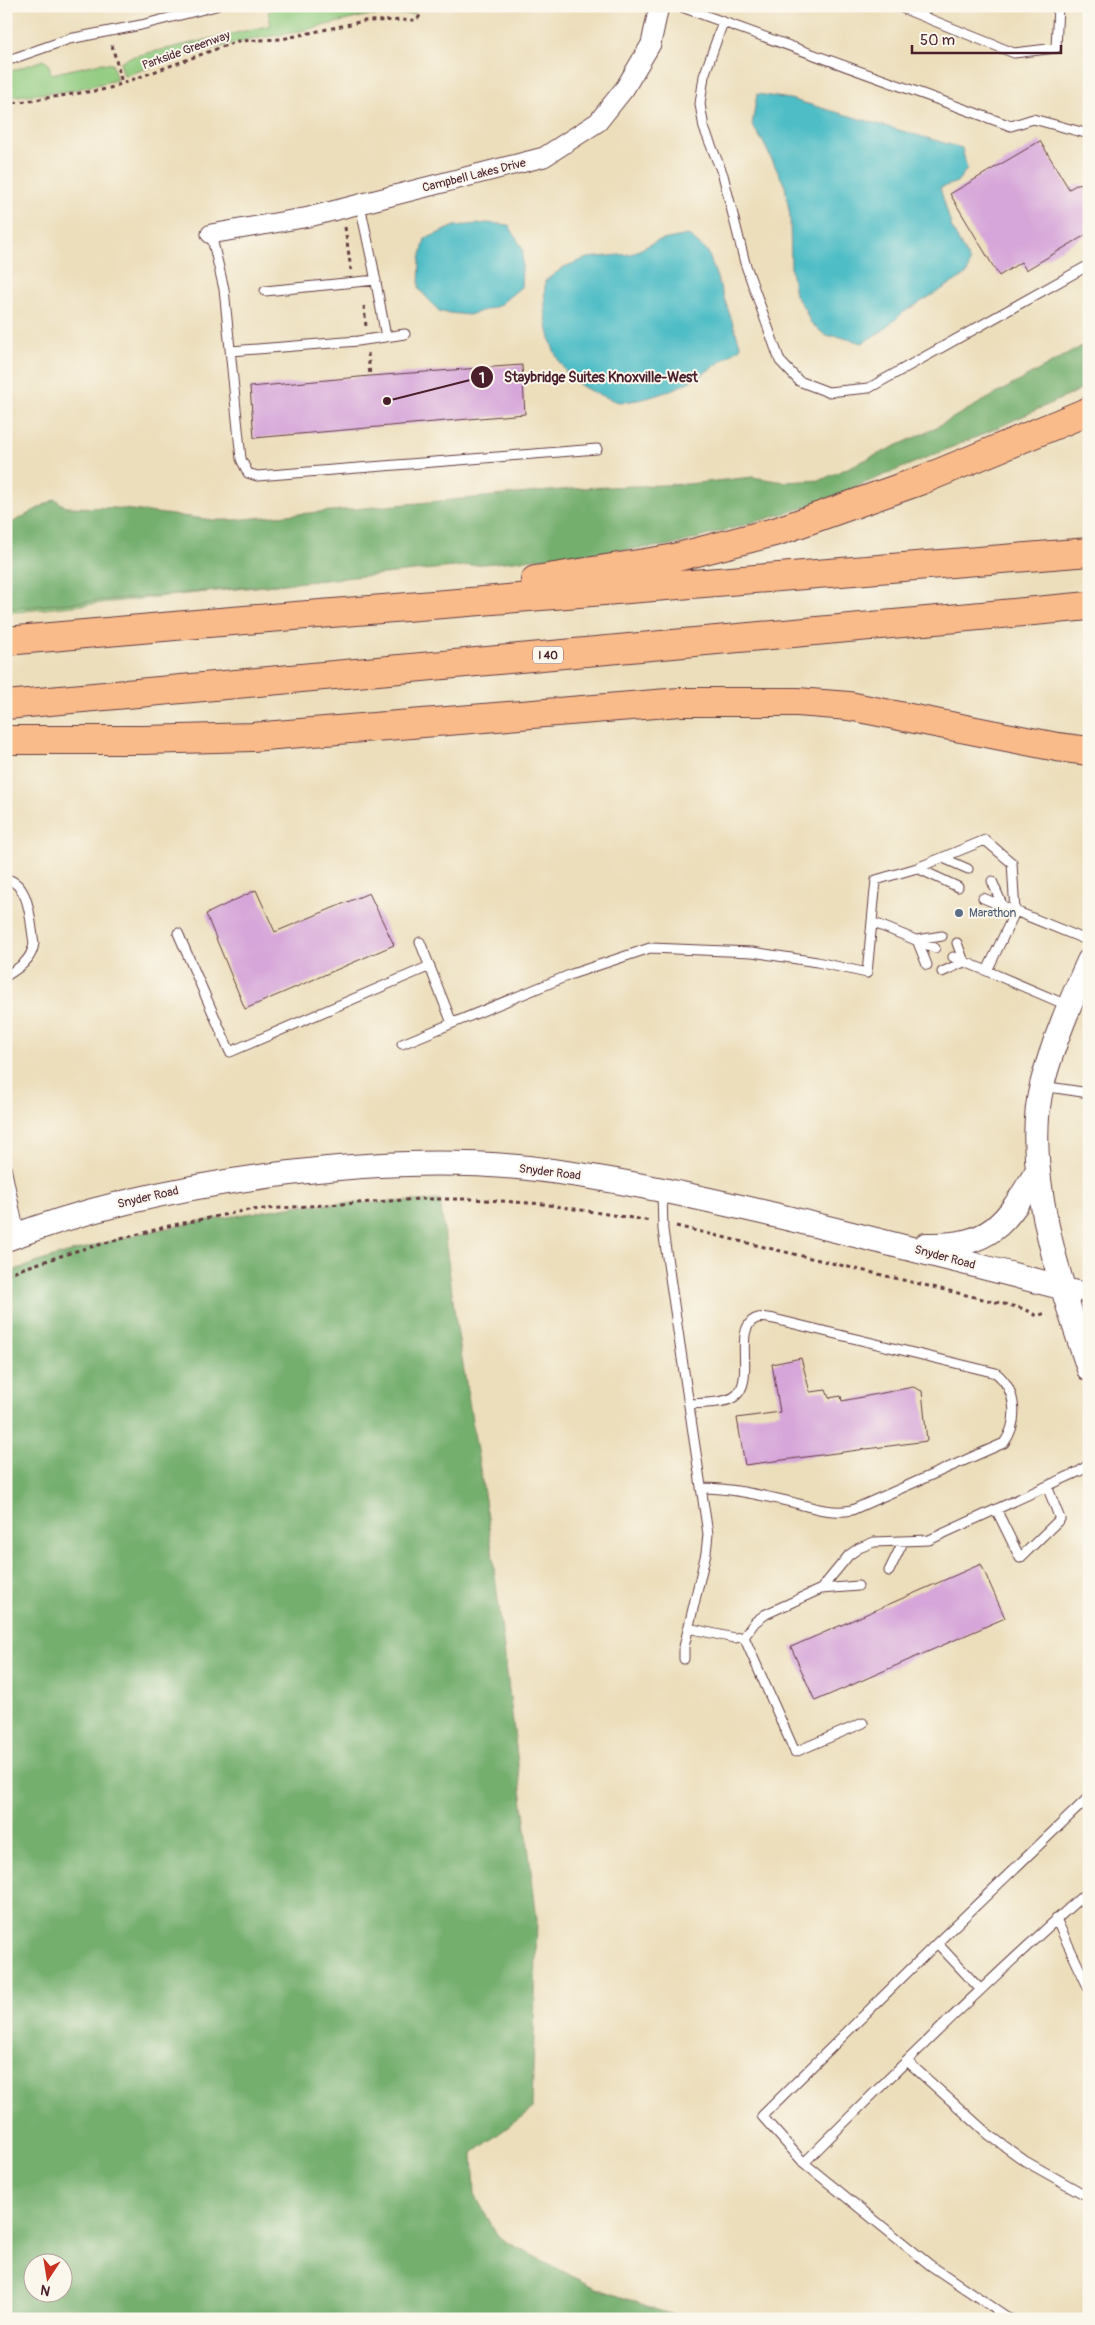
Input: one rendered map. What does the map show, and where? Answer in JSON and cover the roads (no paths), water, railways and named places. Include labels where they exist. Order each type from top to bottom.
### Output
[{"type":"highway","points":[[331,613],[670,559],[778,531],[922,480],[1089,411]]},
{"type":"highway","points":[[6,641],[1089,552]]},
{"type":"highway","name":"I 40","points":[[6,705],[1089,606]]},
{"type":"highway","points":[[6,740],[144,740],[252,737],[680,702],[797,702],[849,706],[1057,747],[1089,751]]},
{"type":"highway","points":[[1057,747],[1089,770]]},
{"type":"street","name":"Campbell Lakes Drive","points":[[212,234],[309,218],[544,157],[598,122],[626,88],[651,44],[659,6]]},
{"type":"street","points":[[1087,971],[1069,1006],[1042,1086],[1037,1126],[1038,1170],[1052,1249],[1061,1287],[1089,1369]]},
{"type":"street","name":"Snyder Road","points":[[13,1237],[56,1220],[138,1199],[214,1183],[313,1170],[416,1162],[525,1168],[596,1177],[662,1189],[1089,1293]]},
{"type":"street","points":[[898,1245],[951,1245],[976,1239],[989,1233],[1006,1218],[1038,1170]]},
{"type":"lane","points":[[6,61],[69,39],[108,32],[216,6]]},
{"type":"lane","points":[[679,6],[1012,126],[1033,119],[1089,134]]},
{"type":"lane","points":[[897,6],[1014,54],[1056,48],[1058,6]]},
{"type":"lane","points":[[723,22],[704,76],[700,104],[704,128],[724,175],[745,263],[780,361],[799,381],[828,392],[869,388],[1089,264]]},
{"type":"lane","points":[[360,204],[386,337]]},
{"type":"lane","points":[[212,234],[224,289],[241,459],[248,473],[257,476],[597,448]]},
{"type":"lane","points":[[265,291],[376,280]]},
{"type":"lane","points":[[231,350],[405,334]]},
{"type":"lane","points":[[402,1044],[572,974],[650,948],[752,952],[817,962],[867,973],[876,880],[917,868],[985,840],[1012,863],[1015,912],[987,971]]},
{"type":"lane","points":[[943,858],[968,870]]},
{"type":"lane","points":[[917,868],[958,887]]},
{"type":"lane","points":[[6,879],[13,880],[22,888],[34,949],[24,964],[6,976]]},
{"type":"lane","points":[[992,881],[1003,907]]},
{"type":"lane","points":[[982,898],[1089,942]]},
{"type":"lane","points":[[872,922],[935,948]]},
{"type":"lane","points":[[178,933],[230,1052],[430,966]]},
{"type":"lane","points":[[918,940],[942,936]]},
{"type":"lane","points":[[918,940],[927,965]]},
{"type":"lane","points":[[420,942],[452,1023]]},
{"type":"lane","points":[[957,943],[964,962]]},
{"type":"lane","points":[[953,956],[1069,1006]]},
{"type":"lane","points":[[942,972],[964,962]]},
{"type":"lane","points":[[1042,1086],[1089,1093]]},
{"type":"lane","points":[[6,1167],[13,1237]]},
{"type":"lane","points":[[662,1189],[662,1223],[708,1534],[706,1553],[688,1628],[684,1659]]},
{"type":"lane","points":[[689,1404],[725,1400],[735,1397],[741,1390],[744,1380],[746,1334],[750,1324],[760,1317],[996,1373],[1004,1380],[1011,1398],[1014,1414],[1012,1431],[1004,1443],[870,1504],[841,1513],[725,1488],[701,1488]]},
{"type":"lane","points":[[821,1589],[849,1555],[859,1548],[874,1542],[929,1540],[1080,1471],[1089,1464]]},
{"type":"lane","points":[[996,1509],[1020,1558],[1060,1519],[1050,1484]]},
{"type":"lane","points":[[889,1571],[904,1542]]},
{"type":"lane","points":[[744,1638],[755,1622],[766,1614],[821,1589],[858,1586]]},
{"type":"lane","points":[[688,1628],[734,1638],[744,1638]]},
{"type":"lane","points":[[744,1638],[795,1752],[863,1723]]},
{"type":"lane","points":[[1010,2319],[930,2265],[804,2163],[762,2116],[936,1943],[1089,1798]]},
{"type":"lane","points":[[804,2163],[980,1989],[1089,1890]]},
{"type":"lane","points":[[1056,1919],[1089,1989]]},
{"type":"lane","points":[[936,1943],[980,1989]]},
{"type":"lane","points":[[907,2061],[988,2134],[1025,2161],[1089,2197]]},
{"type":"water","points":[[757,94],[790,99],[962,148],[967,169],[957,182],[940,188],[952,228],[970,262],[967,274],[904,312],[882,331],[862,343],[837,336],[826,336],[810,322],[805,309],[795,295],[791,269],[790,216],[785,186],[763,142],[752,125]]},
{"type":"water","points":[[488,223],[509,225],[523,250],[521,287],[498,306],[469,315],[440,312],[419,289],[420,259],[425,239],[455,226]]},
{"type":"water","points":[[688,235],[708,252],[741,347],[700,375],[654,396],[619,402],[583,387],[570,377],[553,349],[546,316],[545,281],[564,267],[587,258],[631,254],[657,241]]},
{"type":"place","name":"Staybridge Suites Knoxville-West","points":[[387,401]]},
{"type":"place","name":"Marathon","points":[[959,913]]}]
